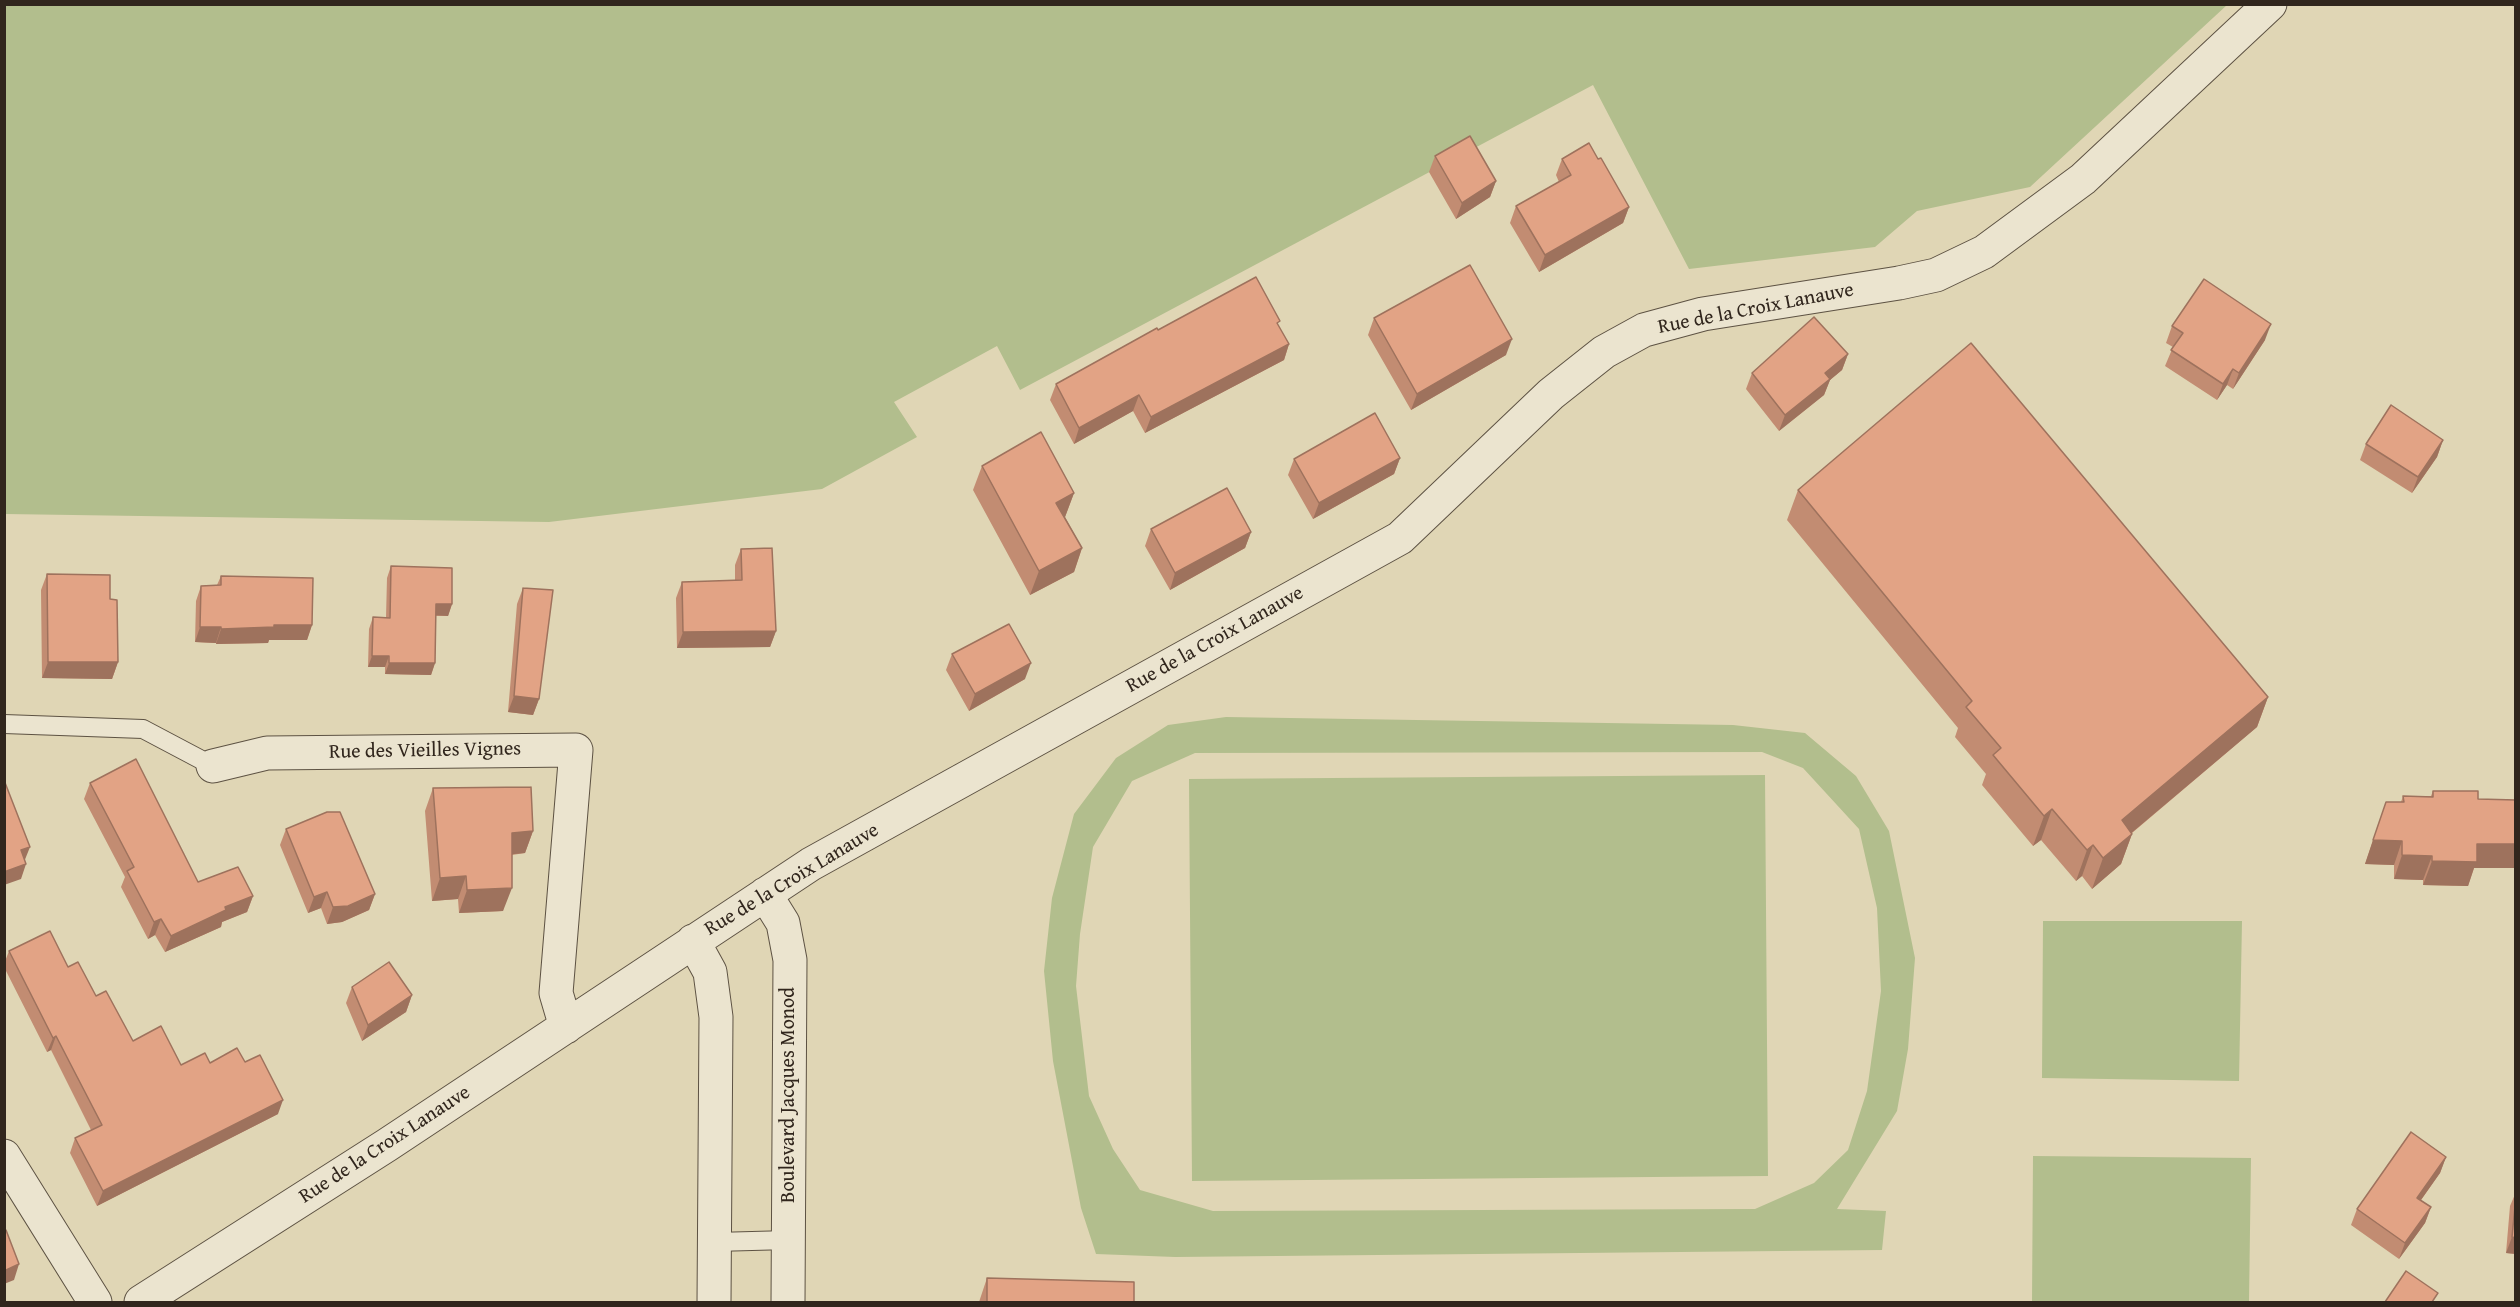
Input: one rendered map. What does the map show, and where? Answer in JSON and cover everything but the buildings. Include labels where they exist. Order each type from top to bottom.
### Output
[{"type":"street","name":"Rue de la Croix Lanauve","points":[[141,1302],[387,1146],[693,941],[822,858],[1400,538],[1551,394],[1604,352],[1644,330],[1703,314],[1936,275],[1984,252],[2083,179],[2270,4]]},
{"type":"street","name":"Rue des Vieilles Vignes","points":[[213,766],[267,753],[576,750],[556,993],[567,1027]]},
{"type":"street","name":"Boulevard Jacques Monod","points":[[765,894],[783,923],[790,960],[788,1302]]},
{"type":"street","points":[[693,941],[710,972],[716,1017],[714,1302]]},
{"type":"street","points":[[4,1156],[95,1302]]},
{"type":"lane","name":"Rue des Vieilles Vignes","points":[[4,724],[143,729],[213,766]]},
{"type":"lane","points":[[715,1242],[789,1240]]},
{"type":"green space","points":[[5,5],[2227,5],[2030,187],[1917,211],[1875,247],[1689,269],[1593,85],[1020,390],[997,346],[894,402],[917,437],[822,489],[549,522],[5,514]]},
{"type":"green space","points":[[1226,717],[1733,725],[1805,733],[1856,776],[1889,831],[1915,958],[1908,1049],[1897,1111],[1837,1209],[1886,1211],[1882,1250],[1175,1257],[1096,1254],[1081,1208],[1053,1061],[1044,971],[1052,898],[1074,814],[1116,758],[1168,725]],"holes":[[[1762,752],[1803,768],[1859,829],[1877,908],[1881,991],[1867,1091],[1848,1150],[1814,1183],[1755,1209],[1213,1211],[1140,1190],[1113,1149],[1089,1096],[1076,986],[1080,934],[1093,847],[1132,781],[1195,753]]]},
{"type":"green space","points":[[1765,775],[1768,1176],[1192,1181],[1189,779]]},
{"type":"green space","points":[[2043,921],[2242,921],[2239,1081],[2042,1078]]},
{"type":"green space","points":[[2033,1156],[2251,1158],[2249,1302],[2032,1302]]}]
